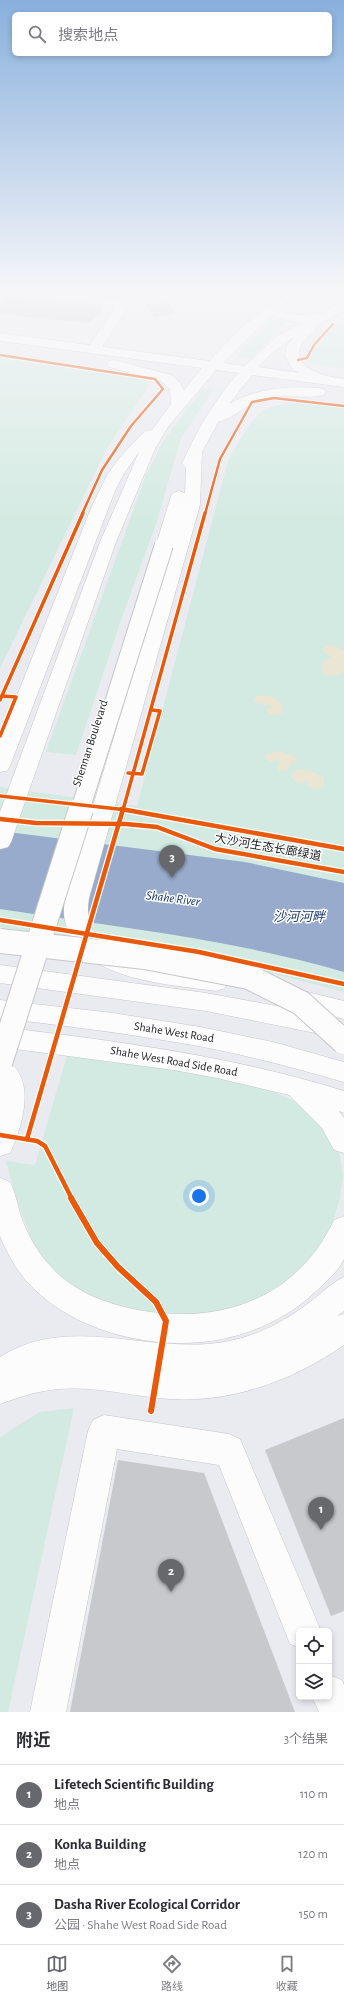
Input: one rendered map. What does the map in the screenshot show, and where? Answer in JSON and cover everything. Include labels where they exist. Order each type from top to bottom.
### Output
[{"type":"main road","points":[[131,369],[166,378],[171,381],[178,390],[178,404]]},
{"type":"main road","points":[[149,369],[240,381],[330,387]]},
{"type":"main road","points":[[0,842],[108,542],[135,476],[148,448],[162,425],[178,404],[209,369]]},
{"type":"main road","points":[[242,369],[330,387]]},
{"type":"main road","points":[[302,369],[344,395]]},
{"type":"main road","name":"Shennan Boulevard","points":[[0,1058],[195,450],[205,431],[240,381],[250,370]]},
{"type":"main road","points":[[205,431],[234,406],[249,398],[284,391],[330,387],[344,383]]},
{"type":"main road","points":[[0,766],[54,622],[114,478],[130,452],[162,425]]},
{"type":"main road","points":[[195,450],[192,505],[78,897],[76,922],[85,939],[114,960],[145,972],[254,989],[344,1010]]},
{"type":"main road","points":[[0,941],[152,958],[188,964],[249,977],[344,1003]]},
{"type":"main road","points":[[0,974],[206,1002],[315,1023],[344,1032]]},
{"type":"main road","points":[[249,977],[301,1004],[344,1042]]},
{"type":"main road","name":"Shahe West Road","points":[[0,1009],[150,1028],[203,1037],[253,1047],[344,1072]]},
{"type":"main road","points":[[0,1058],[9,1077],[12,1088],[11,1104],[0,1145]]},
{"type":"main road","name":"Shahe West Road Side Road","points":[[0,1058],[172,1059],[269,1079],[344,1102]]},
{"type":"main road","points":[[291,1086],[326,1113],[339,1131],[344,1142]]},
{"type":"main road","points":[[0,1190],[13,1233],[28,1259],[45,1280],[68,1298],[94,1312],[147,1327],[174,1330],[201,1329],[228,1325],[253,1317],[280,1303],[301,1287],[321,1267],[341,1237]]},
{"type":"main road","points":[[0,1374],[28,1358],[53,1352],[75,1350],[191,1360],[241,1355],[267,1346],[296,1331],[320,1313],[344,1291]]},
{"type":"main road","points":[[0,1389],[36,1376],[79,1373],[170,1384],[198,1384],[227,1381],[256,1374],[288,1362],[317,1348],[344,1328]]},
{"type":"main road","points":[[48,1712],[104,1431],[229,1450],[302,1628]]},
{"type":"main road","points":[[332,1700],[337,1712]]},
{"type":"green space","points":[[0,369],[72,369],[146,380],[149,386],[107,448],[0,668]]},
{"type":"green space","points":[[203,388],[214,389],[181,438],[156,524],[121,620],[76,755],[46,752],[146,475],[164,440]]},
{"type":"green space","points":[[290,403],[307,403],[344,408],[344,992],[263,971],[123,945],[0,927],[0,787],[137,806],[228,461],[245,432],[260,413],[272,407]]},
{"type":"green space","points":[[68,1052],[225,1076],[266,1089],[297,1102],[331,1135],[340,1156],[343,1176],[340,1198],[331,1228],[310,1259],[278,1288],[246,1305],[211,1318],[146,1317],[75,1291],[48,1268],[30,1236],[16,1197],[6,1161],[35,1165]]},
{"type":"green space","points":[[74,1408],[8,1712],[0,1712],[0,1437],[40,1412]]},
{"type":"sand","points":[[334,645],[341,650],[344,650],[344,663],[342,665],[344,666],[344,672],[333,676],[325,675],[322,669],[323,661],[332,657],[323,652],[322,649],[326,646]]},
{"type":"sand","points":[[263,695],[274,698],[280,702],[282,704],[283,713],[275,715],[269,714],[266,709],[271,707],[270,705],[264,705],[262,702],[258,704],[254,701],[256,697]]},
{"type":"sand","points":[[278,751],[295,756],[297,761],[295,764],[290,764],[287,771],[278,771],[277,767],[280,761],[270,762],[265,758],[266,755]]},
{"type":"sand","points":[[297,770],[308,771],[321,776],[324,778],[324,786],[317,790],[306,785],[308,780],[298,784],[291,777],[292,773]]},
{"type":"water","name":"沙河河畔","points":[[0,831],[245,862],[344,883],[344,972],[216,942],[0,909]]},
{"type":"building","points":[[344,1418],[344,1611],[331,1616],[265,1450]]},
{"type":"building","points":[[118,1460],[204,1473],[295,1712],[70,1712]]},
{"type":"cycle path","points":[[0,700],[102,470],[131,426],[163,389],[155,379],[90,369]]},
{"type":"cycle path","points":[[27,1139],[151,713],[220,459],[252,402],[274,398],[344,406]]},
{"type":"cycle path","points":[[0,736],[16,697],[2,696]]},
{"type":"cycle path","points":[[128,773],[142,774],[160,711],[152,710]]},
{"type":"cycle path","name":"大沙河生态长廊绿道","points":[[0,796],[118,808],[344,849]]},
{"type":"cycle path","name":"大沙河生态长廊绿道","points":[[0,819],[36,823],[126,824],[157,827],[215,849],[344,872]]},
{"type":"cycle path","points":[[0,920],[199,952],[344,984]]},
{"type":"cycle path","points":[[0,1135],[37,1141],[45,1146],[65,1187],[97,1243],[118,1267],[156,1302],[166,1321],[151,1411]]},
{"type":"place","name":"Dasha River Ecological Corridor","points":[[172,878]]},
{"type":"place","name":"Lifetech Scientific Building","points":[[321,1530]]},
{"type":"place","name":"Konka Building","points":[[171,1592]]},
{"type":"water label","name":"Shahe River","points":[[173,899]]}]
